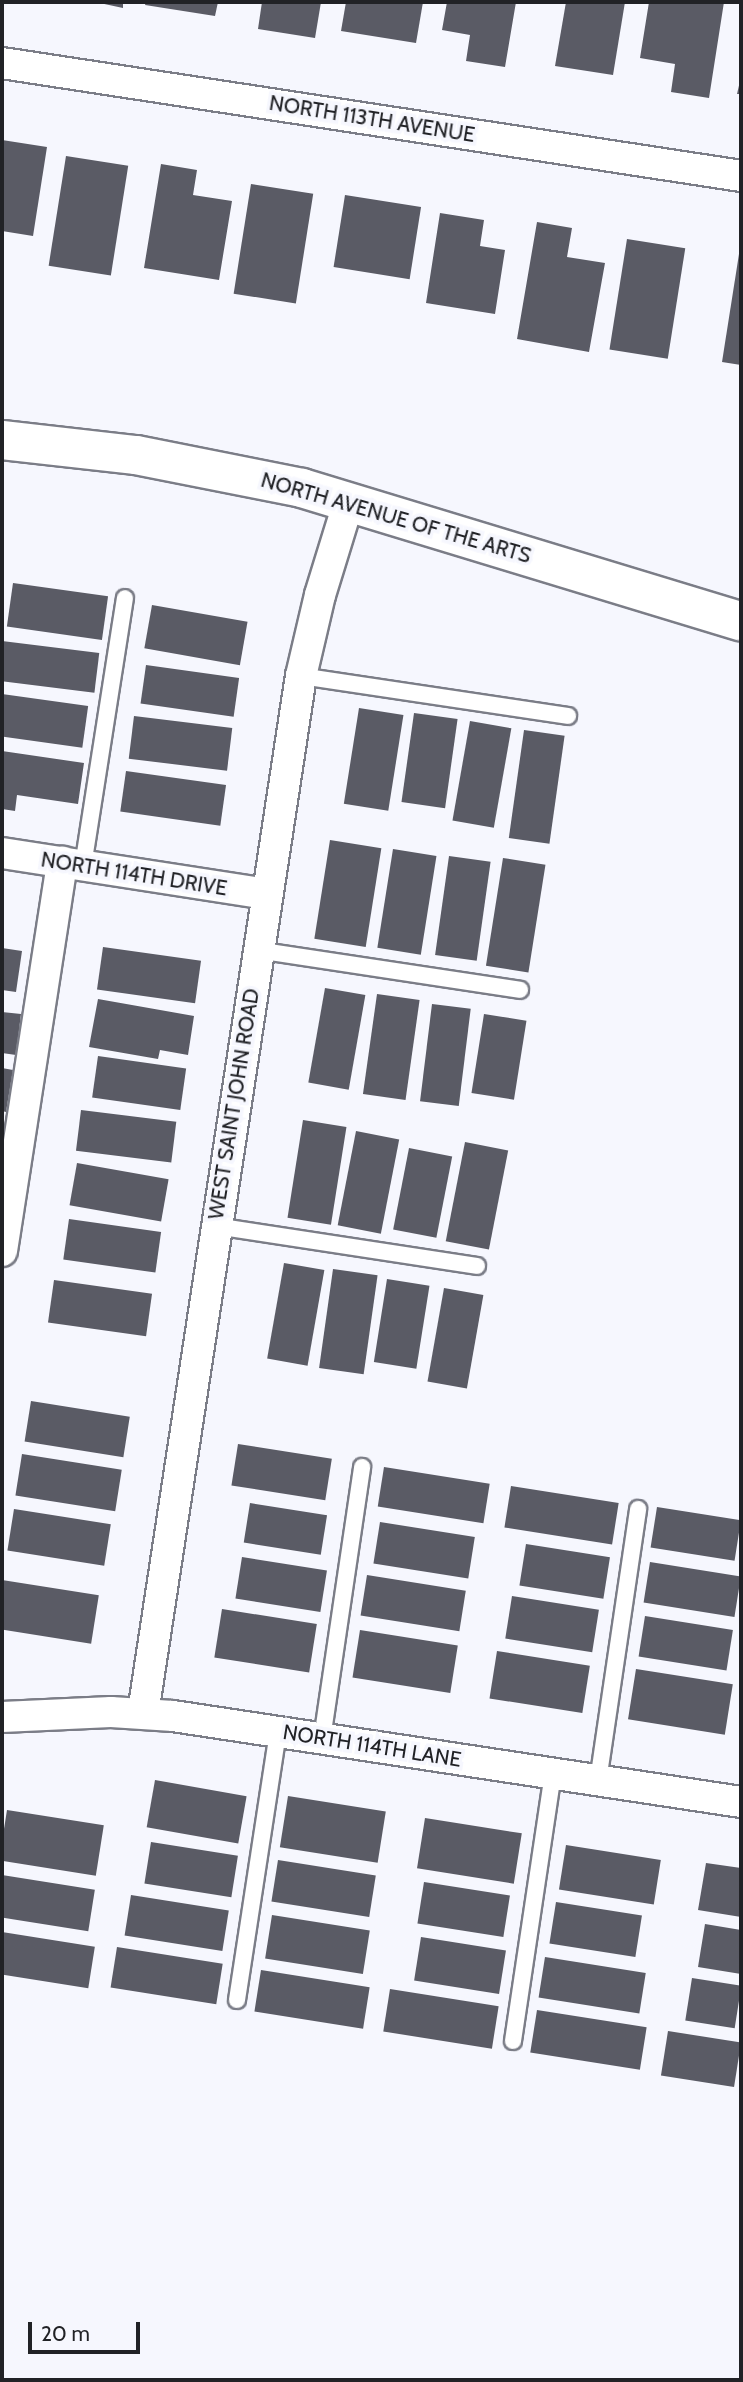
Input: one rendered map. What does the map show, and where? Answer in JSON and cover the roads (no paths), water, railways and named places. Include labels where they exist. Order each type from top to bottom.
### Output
[{"type":"street","name":"NORTH 113TH AVENUE","points":[[2,63],[741,176]]},
{"type":"street","name":"NORTH AVENUE OF THE ARTS","points":[[2,440],[199,466],[349,501],[741,621]]},
{"type":"street","name":"WEST SAINT JOHN ROAD","points":[[143,1713],[257,950],[301,676],[349,501]]},
{"type":"street","name":"NORTH 114TH DRIVE","points":[[2,853],[266,894]]},
{"type":"street","points":[[2,1251],[73,864]]},
{"type":"street","name":"NORTH 114TH LANE","points":[[2,1717],[143,1713],[741,1802]]},
{"type":"lane","points":[[73,864],[125,598]]},
{"type":"lane","points":[[301,676],[568,716]]},
{"type":"lane","points":[[257,950],[520,990]]},
{"type":"lane","points":[[216,1226],[477,1266]]},
{"type":"lane","points":[[322,1739],[362,1467]]},
{"type":"lane","points":[[598,1781],[638,1509]]},
{"type":"lane","points":[[237,2000],[278,1732]]},
{"type":"lane","points":[[513,2040],[553,1774]]}]
